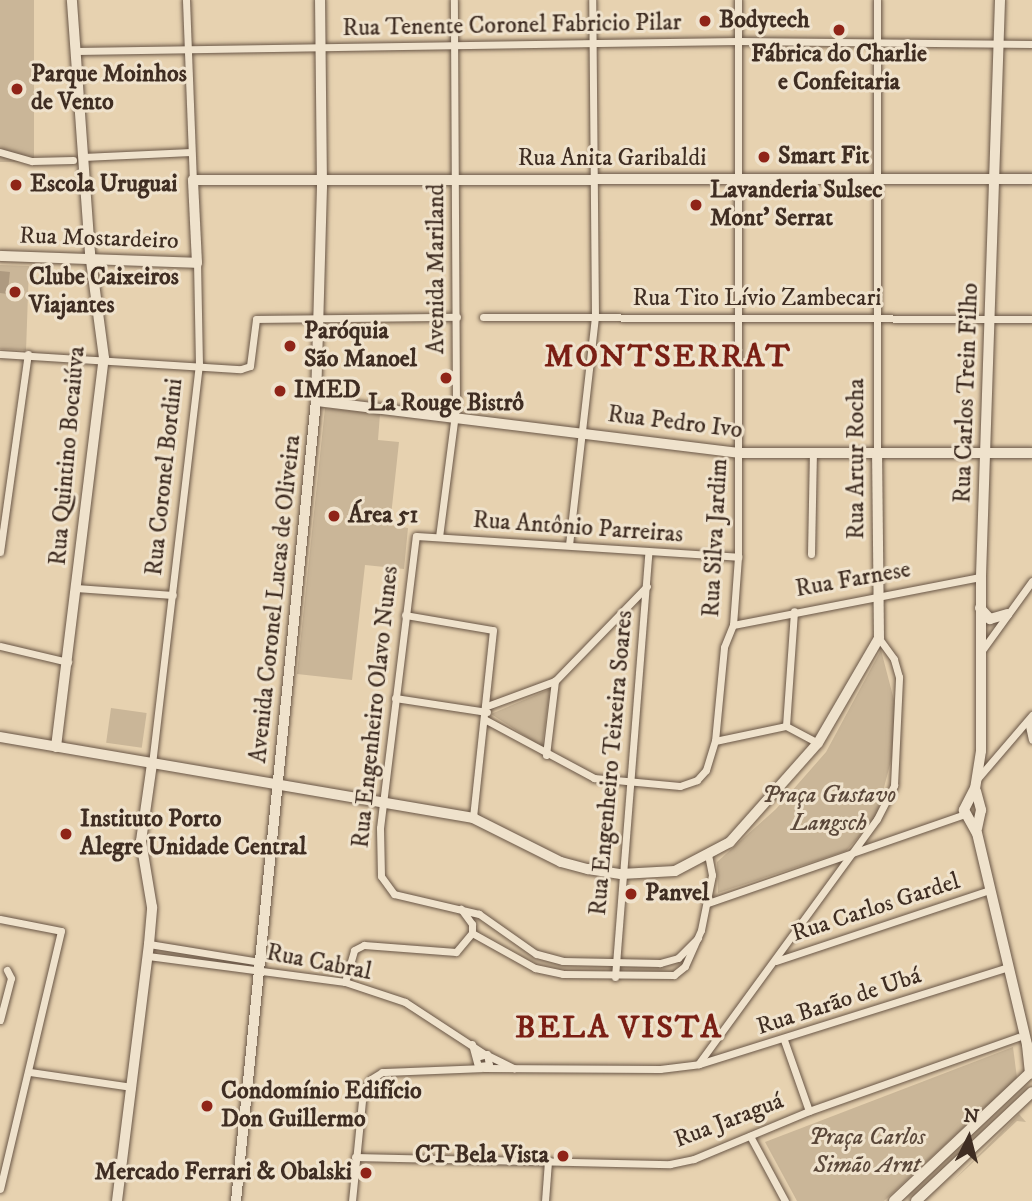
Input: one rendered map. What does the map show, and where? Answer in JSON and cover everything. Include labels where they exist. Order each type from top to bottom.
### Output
[{"type":"street","name":"Rua Quintino Bocaiúva","points":[[56,747],[104,358],[78,158],[72,0]]},
{"type":"street","name":"Rua Coronel Bordini","points":[[117,1201],[149,950],[152,907],[141,841],[199,365],[186,0]]},
{"type":"street","name":"Avenida Coronel Lucas de Oliveira","points":[[236,1201],[262,968],[316,401],[322,180],[320,0]]},
{"type":"street","name":"Avenida Mariland","points":[[439,537],[454,418],[457,317],[454,0]]},
{"type":"street","points":[[569,545],[585,434],[594,317],[592,0]]},
{"type":"street","name":"Rua Silva Jardim","points":[[487,713],[546,755],[584,775],[680,786],[697,780],[706,770],[715,741],[724,647],[733,625],[738,557],[741,318],[738,0]]},
{"type":"street","name":"Rua Artur Rocha","points":[[877,0],[879,638]]},
{"type":"street","name":"Rua Carlos Trein Filho","points":[[971,810],[979,765],[980,608],[992,319],[1000,0]]},
{"type":"street","name":"Rua Tenente Coronel Fabricio Pilar","points":[[76,51],[187,47],[321,49],[738,41],[1032,44]]},
{"type":"street","points":[[0,152],[32,161],[191,152]]},
{"type":"street","name":"Rua Anita Garibaldi","points":[[192,180],[1032,179]]},
{"type":"street","name":"Rua Mostardeiro","points":[[0,256],[197,263]]},
{"type":"street","points":[[0,354],[250,366],[257,319],[457,317]]},
{"type":"street","name":"Rua Tito Lívio Zambecari","points":[[483,317],[1032,319]]},
{"type":"street","points":[[0,552],[28,354]]},
{"type":"street","name":"Rua Pedro Ivo","points":[[316,401],[740,453],[1032,453]]},
{"type":"street","points":[[811,554],[813,453]]},
{"type":"street","name":"Rua Antônio Parreiras","points":[[415,536],[738,557]]},
{"type":"street","name":"Rua Engenheiro Olavo Nunes","points":[[415,536],[378,857],[381,876],[394,894],[460,908]]},
{"type":"street","name":"Rua Engenheiro Teixeira Soares","points":[[615,977],[628,781],[648,553]]},
{"type":"street","name":"Rua Farnese","points":[[733,625],[794,611],[981,577]]},
{"type":"street","points":[[981,653],[1032,581]]},
{"type":"street","points":[[395,698],[487,713],[555,681],[647,586]]},
{"type":"street","points":[[76,588],[173,595]]},
{"type":"street","points":[[980,608],[990,619],[1007,614]]},
{"type":"street","points":[[786,726],[794,611]]},
{"type":"street","points":[[405,615],[493,630],[487,713],[473,818]]},
{"type":"street","points":[[0,737],[383,806],[473,818],[561,862],[621,874],[675,871],[730,842],[818,743],[879,638],[894,660],[899,677],[894,785],[850,857],[699,1064]]},
{"type":"street","points":[[0,646],[68,662]]},
{"type":"street","points":[[546,755],[555,681]]},
{"type":"street","points":[[1030,718],[1032,740]]},
{"type":"street","points":[[977,783],[992,760],[1030,718]]},
{"type":"street","points":[[715,741],[786,726],[818,743]]},
{"type":"street","points":[[979,765],[992,760]]},
{"type":"street","points":[[708,903],[850,857],[971,810],[1016,1013],[1018,1037],[1031,1075]]},
{"type":"street","points":[[472,933],[535,968],[615,977],[674,975],[685,966],[698,937],[708,903],[712,875],[708,855]]},
{"type":"street","name":"Rua Carlos Gardel","points":[[776,961],[989,890]]},
{"type":"street","points":[[345,982],[354,950],[364,944],[456,952],[472,933],[472,924],[460,908]]},
{"type":"street","points":[[460,908],[495,923],[536,954],[615,964],[660,963],[678,958],[698,937]]},
{"type":"street","points":[[0,919],[61,931],[30,1072],[0,1189]]},
{"type":"street","points":[[168,958],[169,947]]},
{"type":"street","name":"Rua Cabral","points":[[149,950],[169,947],[262,968],[345,982],[405,1002],[472,1043],[481,1056]]},
{"type":"street","name":"Rua Cabral","points":[[149,950],[168,958],[262,968]]},
{"type":"street","name":"Rua Barão de Ubá","points":[[352,1201],[363,1091],[371,1079],[390,1072],[462,1072],[483,1068],[660,1069],[699,1064],[784,1040],[1006,968]]},
{"type":"street","points":[[0,1020],[11,978],[7,970]]},
{"type":"street","points":[[1016,1013],[1030,1048],[1031,1075]]},
{"type":"street","name":"Rua Jaraguá","points":[[355,1157],[670,1164],[750,1136],[809,1111],[1018,1037]]},
{"type":"street","points":[[784,1040],[809,1111]]},
{"type":"street","points":[[481,1056],[491,1062],[483,1068],[481,1056]]},
{"type":"street","points":[[462,1072],[481,1056]]},
{"type":"street","name":"Rua Barão de Ubá","points":[[481,1056],[515,1069]]},
{"type":"street","points":[[30,1072],[132,1087]]},
{"type":"street","points":[[894,1201],[1031,1075]]},
{"type":"street","points":[[1014,1090],[1032,1091]]},
{"type":"street","points":[[916,1201],[1032,1091]]},
{"type":"street","points":[[750,1136],[785,1201]]},
{"type":"street","points":[[545,1201],[548,1161]]},
{"type":"green space","name":"Parque Moinhos de Vento","points":[[0,0],[34,0],[34,162],[0,162]]},
{"type":"green space","name":"Clube Caixeiros Viajantes","points":[[0,265],[29,266],[26,350],[0,349]]},
{"type":"green space","points":[[325,408],[380,414],[378,440],[399,442],[390,525],[408,528],[404,569],[365,565],[352,680],[297,674]]},
{"type":"green space","name":"Praça Gustavo Langsch","points":[[881,650],[895,704],[892,757],[876,818],[846,851],[718,893],[717,862],[776,809],[826,752]]},
{"type":"green space","points":[[550,689],[542,747],[491,714]]},
{"type":"green space","points":[[111,708],[147,713],[142,748],[106,743]]},
{"type":"green space","name":"Praça Carlos Simão Arnt","points":[[1013,1047],[1017,1078],[884,1201],[797,1201],[765,1142]]},
{"type":"green space","points":[[1019,1114],[1026,1122],[1017,1121],[953,1181]]},
{"type":"shaded area","points":[[0,271],[10,272],[8,294],[0,293]]},
{"type":"place","name":"Bodytech","points":[[705,21]]},
{"type":"place","name":"Fábrica do Charlie e Confeitaria","points":[[839,30]]},
{"type":"place","name":"Parque Moinhos de Vento","points":[[17,89]]},
{"type":"place","name":"Smart Fit","points":[[764,157]]},
{"type":"place","name":"Escola Uruguai","points":[[16,185]]},
{"type":"place","name":"Lavanderia Sulsec Mont' Serrat","points":[[696,205]]},
{"type":"place","name":"Clube Caixeiros Viajantes","points":[[15,292]]},
{"type":"place","name":"Paróquia São Manoel","points":[[290,346]]},
{"type":"place","name":"La Rouge Bistrô","points":[[446,378]]},
{"type":"place","name":"IMED","points":[[280,391]]},
{"type":"place","name":"Área 51","points":[[334,516]]},
{"type":"place","name":"Instituto Porto Alegre Unidade Central","points":[[66,834]]},
{"type":"place","name":"Panvel","points":[[631,894]]},
{"type":"place","name":"Condomínio Edifício Don Guillermo","points":[[207,1106]]},
{"type":"place","name":"CT Bela Vista","points":[[563,1156]]},
{"type":"place","name":"Mercado Ferrari & Obalski","points":[[366,1173]]},
{"type":"district","name":"MONTSERRAT","points":[[668,357]]},
{"type":"district","name":"BELA VISTA","points":[[619,1028]]}]
